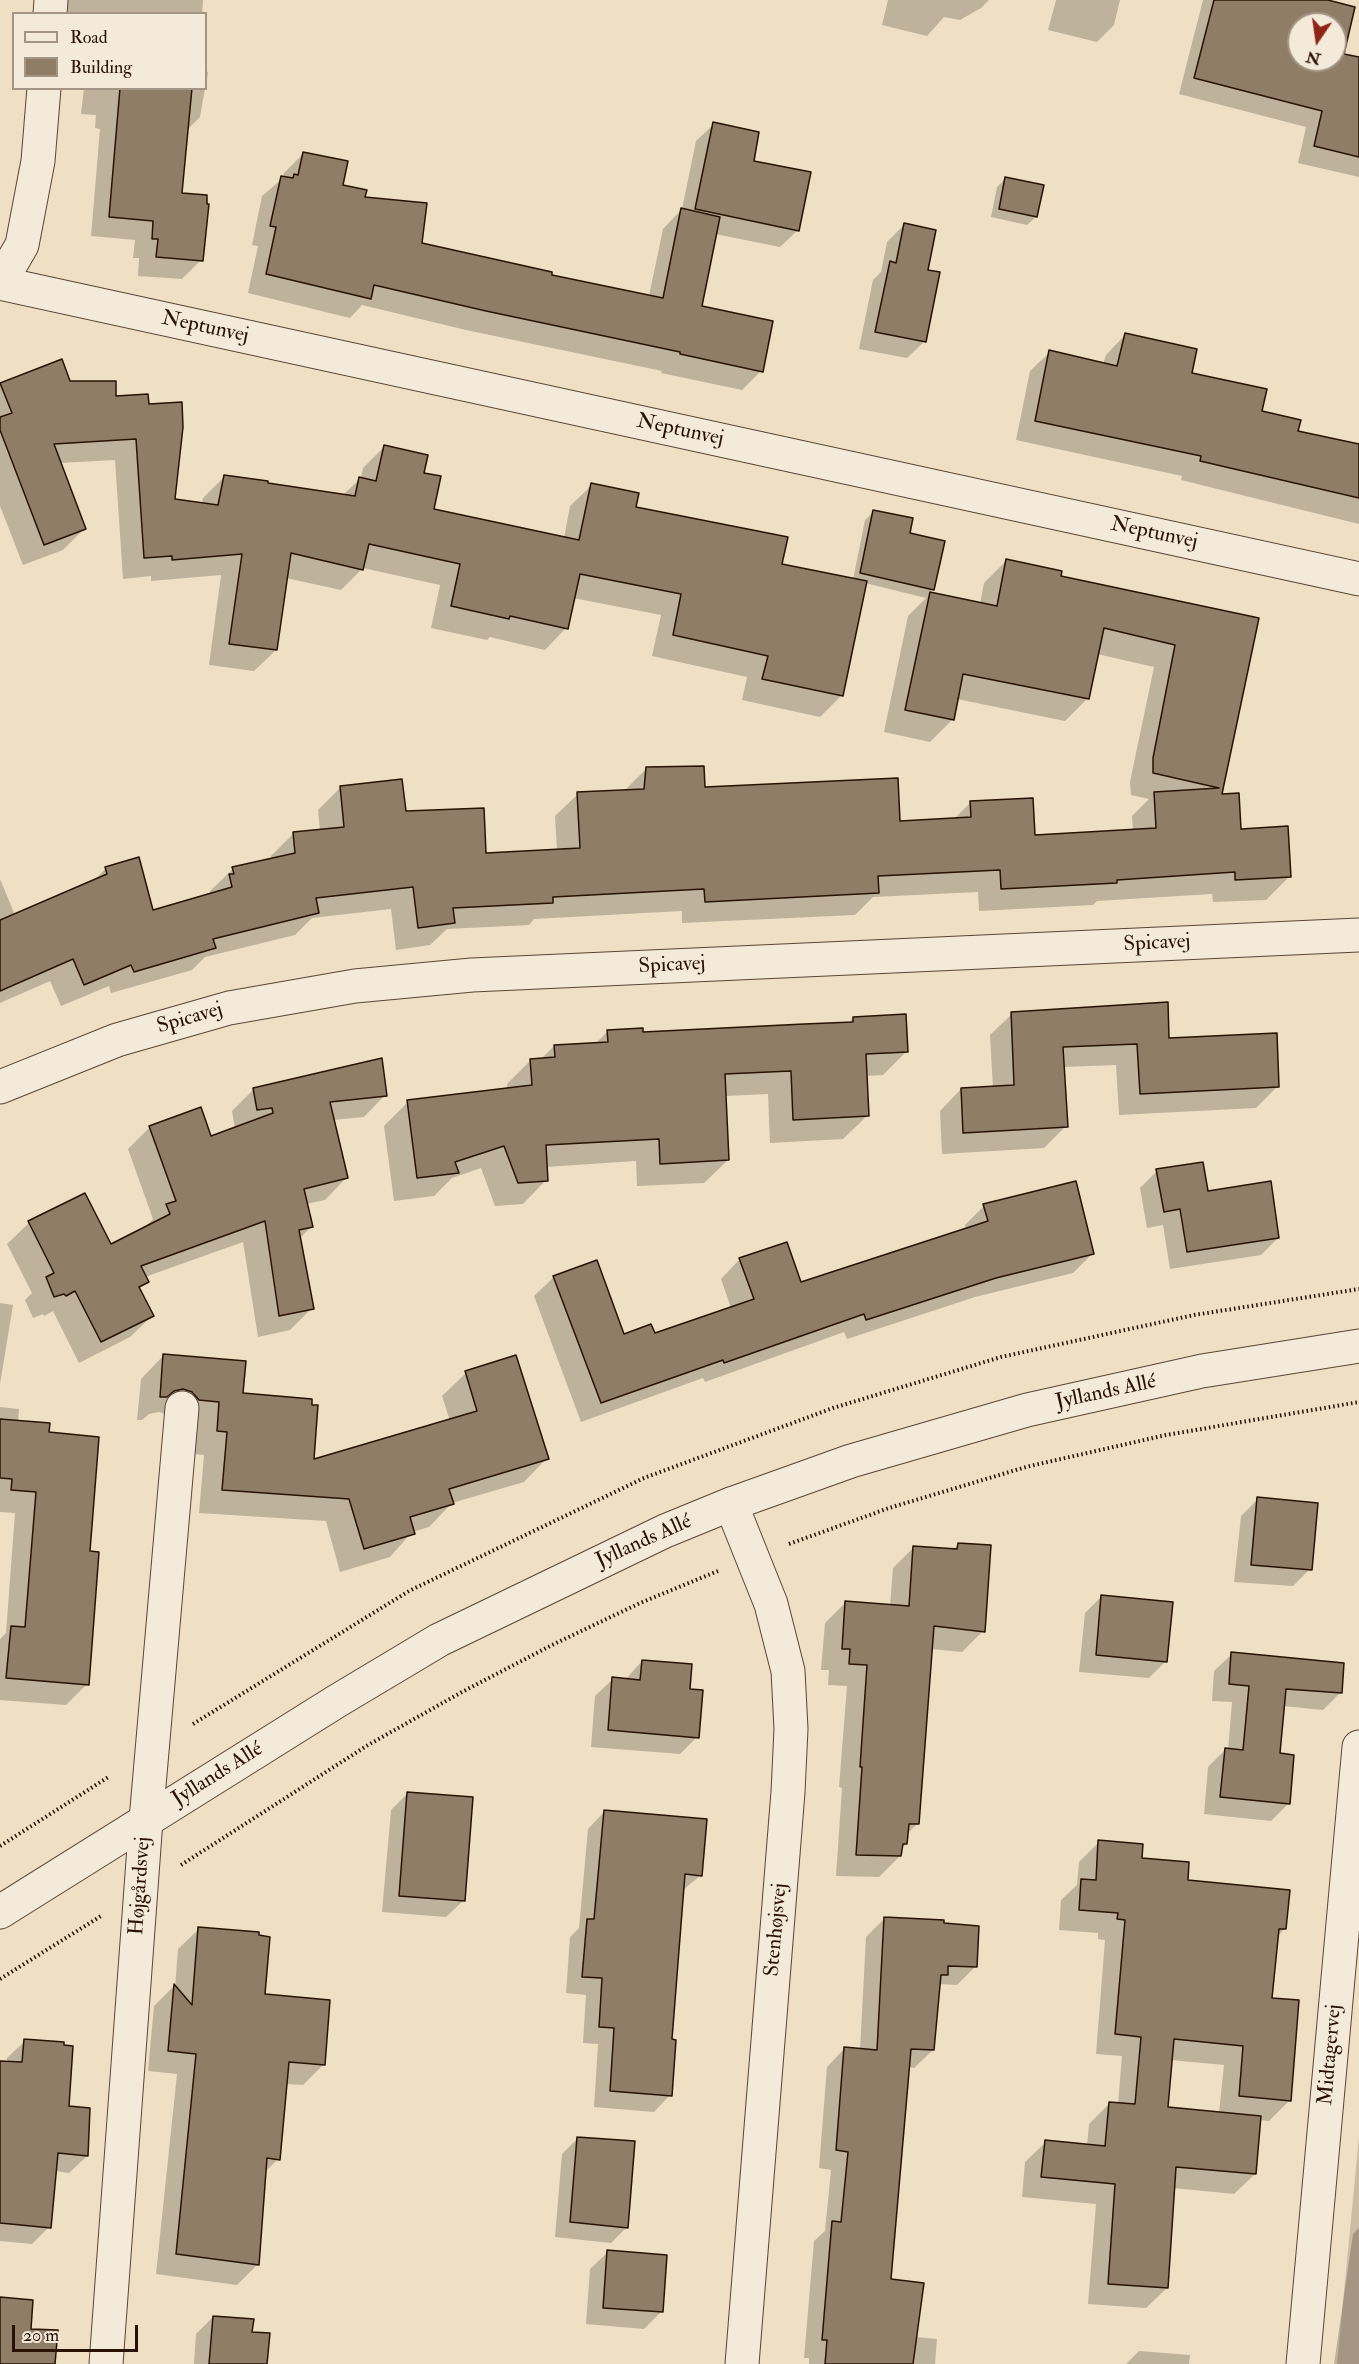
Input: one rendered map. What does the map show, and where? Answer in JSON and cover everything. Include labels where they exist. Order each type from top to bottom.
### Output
[{"type":"street","points":[[0,283],[22,245],[38,161],[44,90]]},
{"type":"street","name":"Neptunvej","points":[[0,283],[1359,579]]},
{"type":"street","name":"Spicavej","points":[[0,1087],[117,1040],[229,1008],[355,986],[472,975],[1359,935]]},
{"type":"street","name":"Jyllands Allé","points":[[0,1912],[439,1640],[665,1531],[731,1504],[850,1461],[1027,1410],[1202,1371],[1359,1346]]},
{"type":"street","name":"Højgårdsvej","points":[[106,2364],[146,1820],[182,1408]]},
{"type":"street","name":"Stenhøjsvej","points":[[731,1504],[771,1604],[788,1671],[791,1729],[742,2364]]},
{"type":"street","name":"Midtagervej","points":[[1303,2364],[1359,1747]]},
{"type":"path","points":[[0,1980],[368,1745],[552,1645],[640,1603],[751,1558],[889,1508],[1026,1467],[1166,1435],[1359,1402]]},
{"type":"shaded area","points":[[1359,2137],[1359,2364],[1337,2364]]},
{"type":"building","points":[[1214,0],[1328,0],[1355,7],[1347,41],[1347,12],[1287,12],[1287,72],[1347,72],[1347,55],[1359,57],[1359,157],[1314,146],[1322,111],[1194,78]]},
{"type":"building","points":[[120,90],[192,90],[182,193],[207,195],[207,204],[209,204],[203,261],[156,257],[158,239],[152,239],[153,221],[109,217]]},
{"type":"building","points":[[713,122],[759,132],[754,161],[811,172],[799,231],[695,209]]},
{"type":"building","points":[[303,152],[348,161],[343,185],[367,190],[365,197],[427,203],[422,243],[552,272],[552,275],[663,298],[681,208],[720,217],[702,306],[773,321],[763,372],[374,285],[371,299],[266,274],[276,227],[270,226],[281,176],[293,178],[294,174],[298,175]]},
{"type":"building","points":[[1005,177],[1044,185],[1037,217],[999,209]]},
{"type":"building","points":[[904,223],[936,230],[928,270],[940,272],[926,342],[875,332],[890,261],[896,263]]},
{"type":"building","points":[[1125,333],[1197,349],[1192,373],[1267,389],[1262,411],[1301,420],[1298,431],[1359,444],[1359,498],[1200,461],[1201,456],[1035,421],[1049,350],[1117,366]]},
{"type":"building","points":[[62,359],[70,381],[116,381],[116,396],[148,394],[149,404],[182,402],[183,427],[175,499],[218,505],[224,475],[355,496],[359,477],[376,481],[384,445],[428,455],[424,473],[441,476],[434,509],[579,540],[591,483],[639,493],[636,507],[788,537],[782,564],[867,581],[843,696],[762,679],[768,656],[673,635],[681,594],[580,574],[568,629],[451,606],[460,564],[369,544],[363,570],[291,553],[277,650],[229,644],[242,554],[172,560],[172,556],[144,558],[136,439],[54,444],[86,529],[44,545],[0,430],[0,417],[12,413],[0,383]]},
{"type":"building","points":[[873,510],[913,518],[910,533],[945,541],[934,590],[860,573]]},
{"type":"building","points":[[1006,559],[1062,571],[1061,576],[1259,618],[1222,794],[1239,793],[1241,829],[1288,826],[1291,877],[1235,880],[1235,872],[1117,880],[1117,883],[1001,889],[1000,870],[878,876],[879,893],[705,902],[704,889],[553,897],[553,903],[453,908],[455,923],[418,928],[413,887],[316,898],[319,913],[213,939],[216,948],[134,972],[131,965],[84,985],[73,959],[0,991],[0,920],[107,874],[105,867],[139,857],[153,910],[232,887],[229,874],[234,874],[232,867],[295,853],[293,832],[344,827],[340,786],[402,779],[406,811],[484,808],[486,853],[580,848],[577,792],[644,789],[646,767],[704,766],[705,787],[898,778],[900,821],[971,817],[970,801],[1033,798],[1035,835],[1156,828],[1154,792],[1219,788],[1153,773],[1153,758],[1175,645],[1104,628],[1089,699],[963,674],[954,720],[905,710],[930,592],[997,606]]},
{"type":"building","points":[[1168,1002],[1169,1038],[1277,1033],[1279,1087],[1140,1094],[1137,1044],[1063,1047],[1068,1127],[963,1133],[961,1088],[1014,1085],[1011,1012]]},
{"type":"building","points":[[906,1014],[908,1052],[866,1054],[869,1116],[793,1120],[791,1071],[725,1074],[729,1160],[660,1164],[659,1139],[546,1145],[548,1181],[518,1183],[504,1146],[455,1162],[459,1173],[417,1178],[407,1100],[532,1085],[530,1059],[555,1057],[554,1045],[608,1042],[607,1030],[643,1028],[643,1032],[853,1022],[853,1017]]},
{"type":"building","points":[[382,1058],[387,1096],[330,1102],[348,1178],[304,1189],[313,1227],[299,1230],[314,1309],[279,1316],[265,1221],[141,1266],[149,1282],[139,1287],[154,1316],[101,1342],[75,1291],[66,1296],[64,1294],[54,1297],[46,1277],[54,1273],[28,1221],[85,1193],[111,1244],[170,1214],[166,1204],[176,1201],[149,1126],[201,1107],[211,1136],[273,1113],[272,1108],[257,1110],[253,1088]]},
{"type":"building","points":[[1203,1162],[1208,1191],[1271,1181],[1279,1238],[1187,1252],[1180,1209],[1164,1212],[1156,1169]]},
{"type":"building","points":[[1076,1181],[1094,1254],[996,1278],[866,1320],[864,1314],[601,1403],[553,1276],[597,1260],[624,1334],[651,1324],[655,1333],[754,1299],[739,1258],[787,1242],[801,1282],[988,1221],[983,1204]]},
{"type":"building","points":[[163,1354],[246,1361],[243,1393],[312,1399],[312,1405],[318,1405],[314,1459],[477,1411],[465,1371],[516,1355],[549,1459],[449,1489],[454,1504],[410,1517],[415,1534],[364,1549],[349,1499],[222,1490],[227,1432],[217,1431],[219,1402],[199,1400],[192,1392],[183,1389],[174,1391],[167,1397],[160,1397]]},
{"type":"building","points":[[0,1419],[50,1423],[49,1432],[99,1437],[90,1551],[99,1552],[89,1685],[6,1678],[11,1626],[25,1627],[36,1492],[11,1490],[12,1479],[0,1478]]},
{"type":"building","points":[[1257,1497],[1318,1503],[1312,1570],[1251,1565]]},
{"type":"building","points":[[958,1543],[991,1545],[985,1632],[934,1626],[919,1824],[909,1824],[907,1844],[903,1844],[901,1856],[856,1855],[867,1665],[849,1664],[850,1649],[842,1649],[845,1601],[909,1606],[913,1546],[957,1549]]},
{"type":"building","points":[[1101,1595],[1173,1602],[1167,1662],[1096,1655]]},
{"type":"building","points":[[1231,1652],[1344,1663],[1342,1693],[1286,1689],[1280,1753],[1294,1755],[1290,1804],[1220,1797],[1225,1748],[1243,1750],[1249,1686],[1229,1684]]},
{"type":"building","points":[[642,1660],[692,1664],[690,1689],[703,1690],[699,1738],[608,1730],[612,1677],[640,1680]]},
{"type":"building","points":[[407,1792],[473,1797],[465,1901],[399,1896]]},
{"type":"building","points":[[604,1810],[707,1819],[702,1876],[685,1874],[672,2039],[676,2040],[672,2096],[610,2091],[614,2028],[599,2027],[602,1978],[582,1977],[587,1919],[594,1919]]},
{"type":"building","points":[[1098,1840],[1143,1844],[1142,1858],[1189,1862],[1188,1880],[1290,1890],[1286,1929],[1279,1929],[1272,1998],[1299,2000],[1291,2101],[1239,2096],[1243,2046],[1174,2039],[1168,2107],[1261,2116],[1256,2174],[1176,2167],[1168,2288],[1108,2284],[1115,2184],[1041,2177],[1045,2140],[1105,2146],[1109,2102],[1135,2104],[1141,2037],[1115,2034],[1125,1920],[1117,1919],[1118,1913],[1079,1910],[1081,1879],[1096,1880]]},
{"type":"building","points":[[884,1917],[944,1920],[944,1923],[979,1926],[977,1967],[948,1966],[948,1975],[941,1975],[934,2050],[911,2049],[891,2279],[924,2283],[913,2364],[825,2364],[827,2340],[822,2340],[832,2221],[841,2222],[848,2152],[836,2150],[844,2047],[877,2050]]},
{"type":"building","points":[[198,1927],[259,1932],[259,1935],[270,1937],[265,1994],[330,2000],[325,2065],[289,2062],[280,2160],[267,2158],[259,2265],[176,2254],[196,2054],[168,2051],[174,1984],[192,2005]]},
{"type":"building","points":[[24,2039],[64,2042],[64,2045],[73,2046],[69,2106],[90,2108],[88,2156],[58,2153],[51,2228],[0,2223],[0,2061],[22,2062]]},
{"type":"building","points":[[577,2137],[635,2141],[628,2228],[570,2222]]},
{"type":"building","points":[[607,2250],[667,2255],[663,2312],[603,2308]]},
{"type":"building","points":[[0,2297],[33,2300],[31,2329],[58,2330],[55,2364],[0,2364]]},
{"type":"building","points":[[213,2316],[254,2319],[252,2332],[270,2333],[267,2364],[209,2364]]}]
